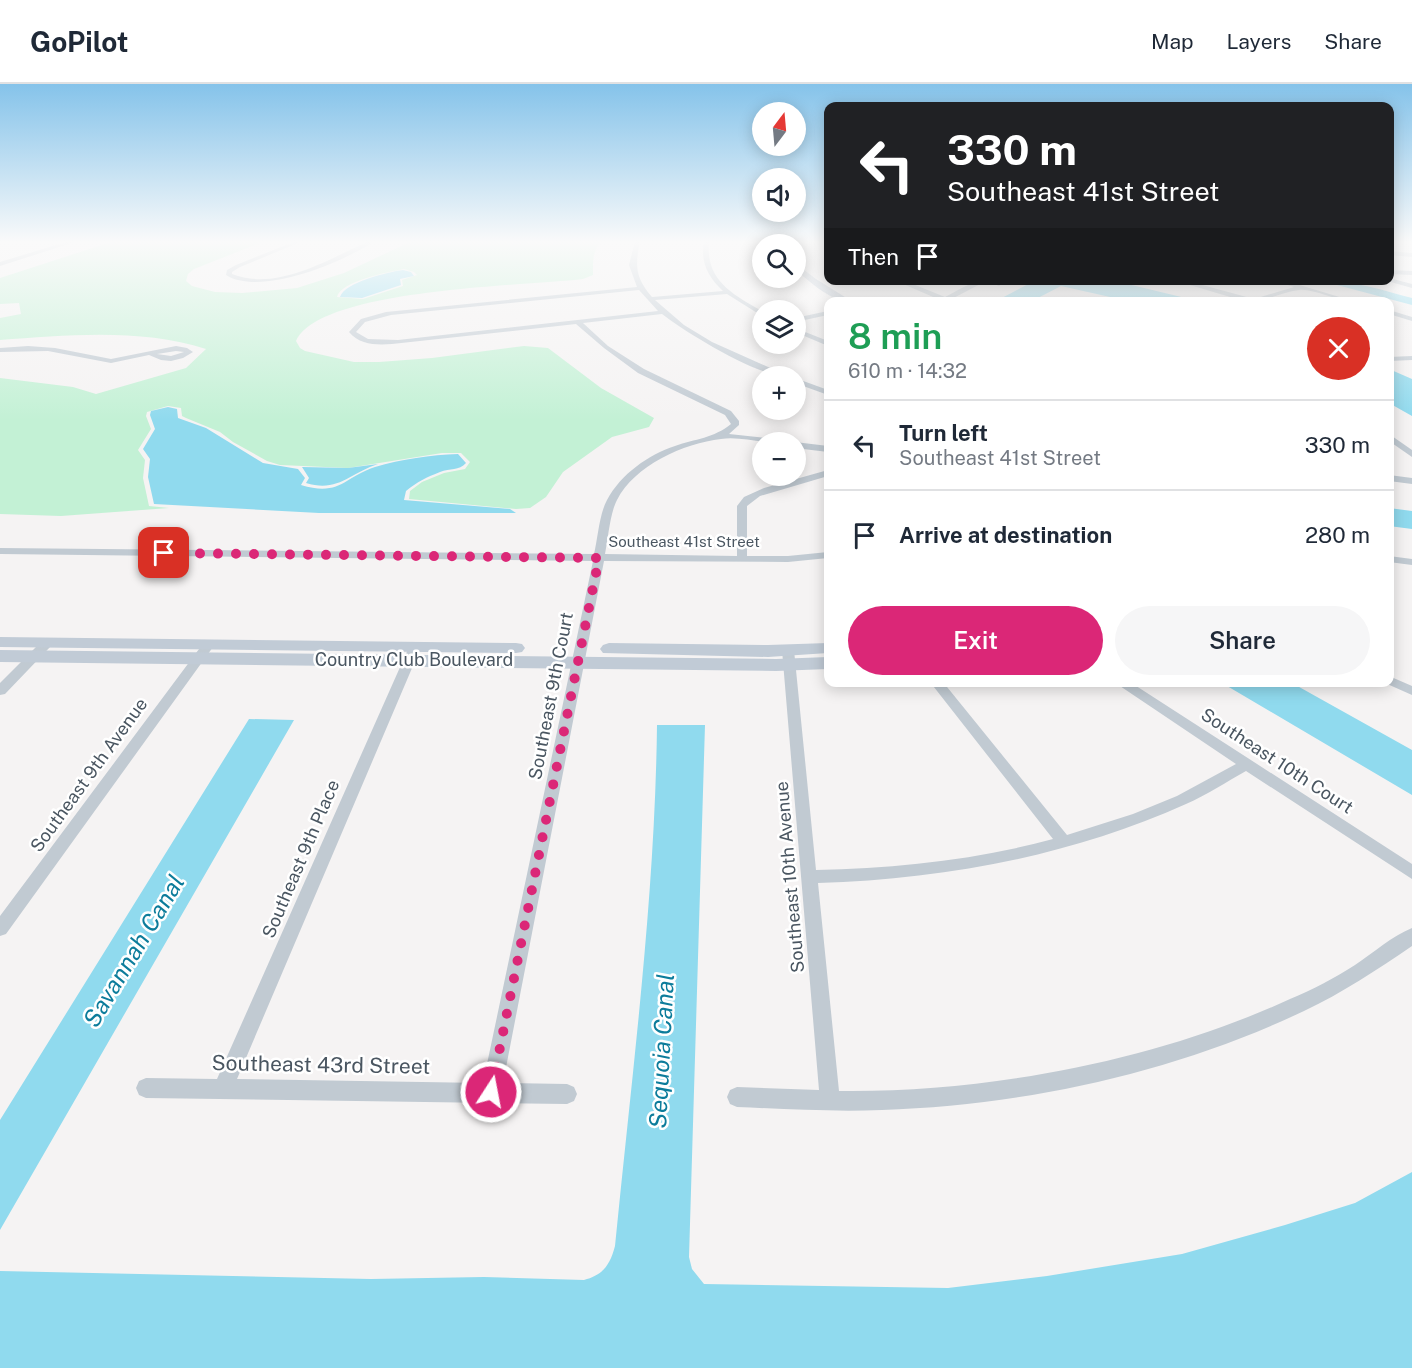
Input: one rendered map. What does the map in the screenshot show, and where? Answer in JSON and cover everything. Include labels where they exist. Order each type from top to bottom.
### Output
[{"type":"main road","name":"Country Club Boulevard","points":[[0,642],[204,651],[788,658],[824,662]]},
{"type":"main road","name":"Country Club Boulevard","points":[[788,658],[824,649]]},
{"type":"main road","name":"Country Club Boulevard","points":[[0,656],[204,651]]},
{"type":"street","points":[[512,301],[391,313],[363,320],[352,329],[353,335],[369,341],[387,342],[664,312]]},
{"type":"street","points":[[652,301],[664,312],[715,346],[761,366]]},
{"type":"street","points":[[806,318],[824,314]]},
{"type":"street","points":[[1394,314],[1411,319]]},
{"type":"street","points":[[1394,317],[1411,319]]},
{"type":"street","points":[[579,322],[606,347],[641,371],[728,413],[735,420],[735,425],[722,436]]},
{"type":"street","points":[[806,335],[824,342]]},
{"type":"street","points":[[0,350],[53,350],[75,356],[115,361],[152,354]]},
{"type":"street","points":[[1394,359],[1412,358]]},
{"type":"street","points":[[806,384],[824,391]]},
{"type":"street","points":[[722,436],[752,439]]},
{"type":"street","name":"Southeast 9th Court","points":[[491,1092],[611,501],[629,476],[642,465],[668,452],[722,436]]},
{"type":"street","points":[[1394,441],[1412,454]]},
{"type":"street","points":[[806,446],[824,449]]},
{"type":"street","points":[[742,559],[742,506],[745,499],[754,493],[807,482],[824,475]]},
{"type":"street","points":[[1394,479],[1412,481]]},
{"type":"street","name":"Southeast 41st Street","points":[[0,551],[742,559],[788,559],[824,555]]},
{"type":"street","points":[[1394,560],[1412,562]]},
{"type":"street","points":[[0,691],[47,643]]},
{"type":"street","name":"Southeast 9th Avenue","points":[[0,929],[204,651]]},
{"type":"street","name":"Southeast 9th Place","points":[[224,1087],[412,654]]},
{"type":"street","name":"Southeast 10th Avenue","points":[[788,658],[830,1101]]},
{"type":"street","points":[[1394,683],[1412,692]]},
{"type":"street","points":[[940,687],[1064,842]]},
{"type":"street","name":"Southeast 10th Court","points":[[1128,687],[1412,872]]},
{"type":"street","points":[[809,877],[863,877],[933,869],[1064,842],[1164,808],[1246,765]]},
{"type":"street","points":[[737,1097],[830,1101],[950,1095],[1045,1081],[1149,1058],[1223,1035],[1298,1004],[1364,969],[1412,936]]},
{"type":"street","name":"Southeast 43rd Street","points":[[146,1088],[224,1087],[567,1094]]},
{"type":"green space","points":[[0,301],[379,301],[343,310],[313,323],[296,341],[305,351],[354,362],[432,358],[524,346],[548,348],[601,388],[654,418],[649,427],[612,437],[563,472],[546,497],[530,508],[516,509],[409,499],[410,491],[422,482],[444,473],[465,469],[470,462],[461,453],[442,453],[348,468],[280,465],[267,461],[220,432],[182,416],[181,408],[168,406],[147,412],[146,416],[151,429],[138,450],[145,460],[143,478],[149,506],[169,508],[61,516],[0,514],[0,378],[73,387],[96,394],[186,368],[206,349],[182,342],[130,336],[78,335],[0,340],[0,318],[21,314],[19,303],[0,304]]},
{"type":"water","points":[[1397,301],[1412,301],[1412,305]]},
{"type":"water","points":[[1394,371],[1412,379],[1412,416],[1394,406]]},
{"type":"water","points":[[168,407],[177,409],[178,418],[206,428],[263,463],[298,469],[305,478],[301,485],[314,488],[333,487],[365,471],[395,462],[427,456],[458,454],[466,463],[463,466],[440,472],[418,482],[406,491],[404,500],[510,509],[516,513],[319,513],[154,504],[148,477],[150,459],[143,449],[155,429],[150,415],[151,411]]},
{"type":"water","points":[[378,464],[344,481],[327,486],[306,483],[309,478],[302,467],[348,468]]},
{"type":"water","points":[[1394,509],[1412,511],[1412,529],[1394,527]]},
{"type":"water","points":[[1229,687],[1299,687],[1412,750],[1412,795]]},
{"type":"water","name":"Savannah Canal","points":[[249,719],[294,720],[0,1230],[0,1120]]},
{"type":"water","name":"Sequoia Canal","points":[[657,725],[705,725],[689,1257],[692,1269],[704,1284],[948,1288],[1047,1276],[1182,1254],[1285,1225],[1355,1203],[1412,1172],[1412,1368],[0,1368],[0,1271],[371,1279],[484,1277],[584,1280],[601,1272],[611,1259],[615,1246],[642,986],[652,855]]},
{"type":"route","points":[[164,553],[599,558],[491,1092]]}]
